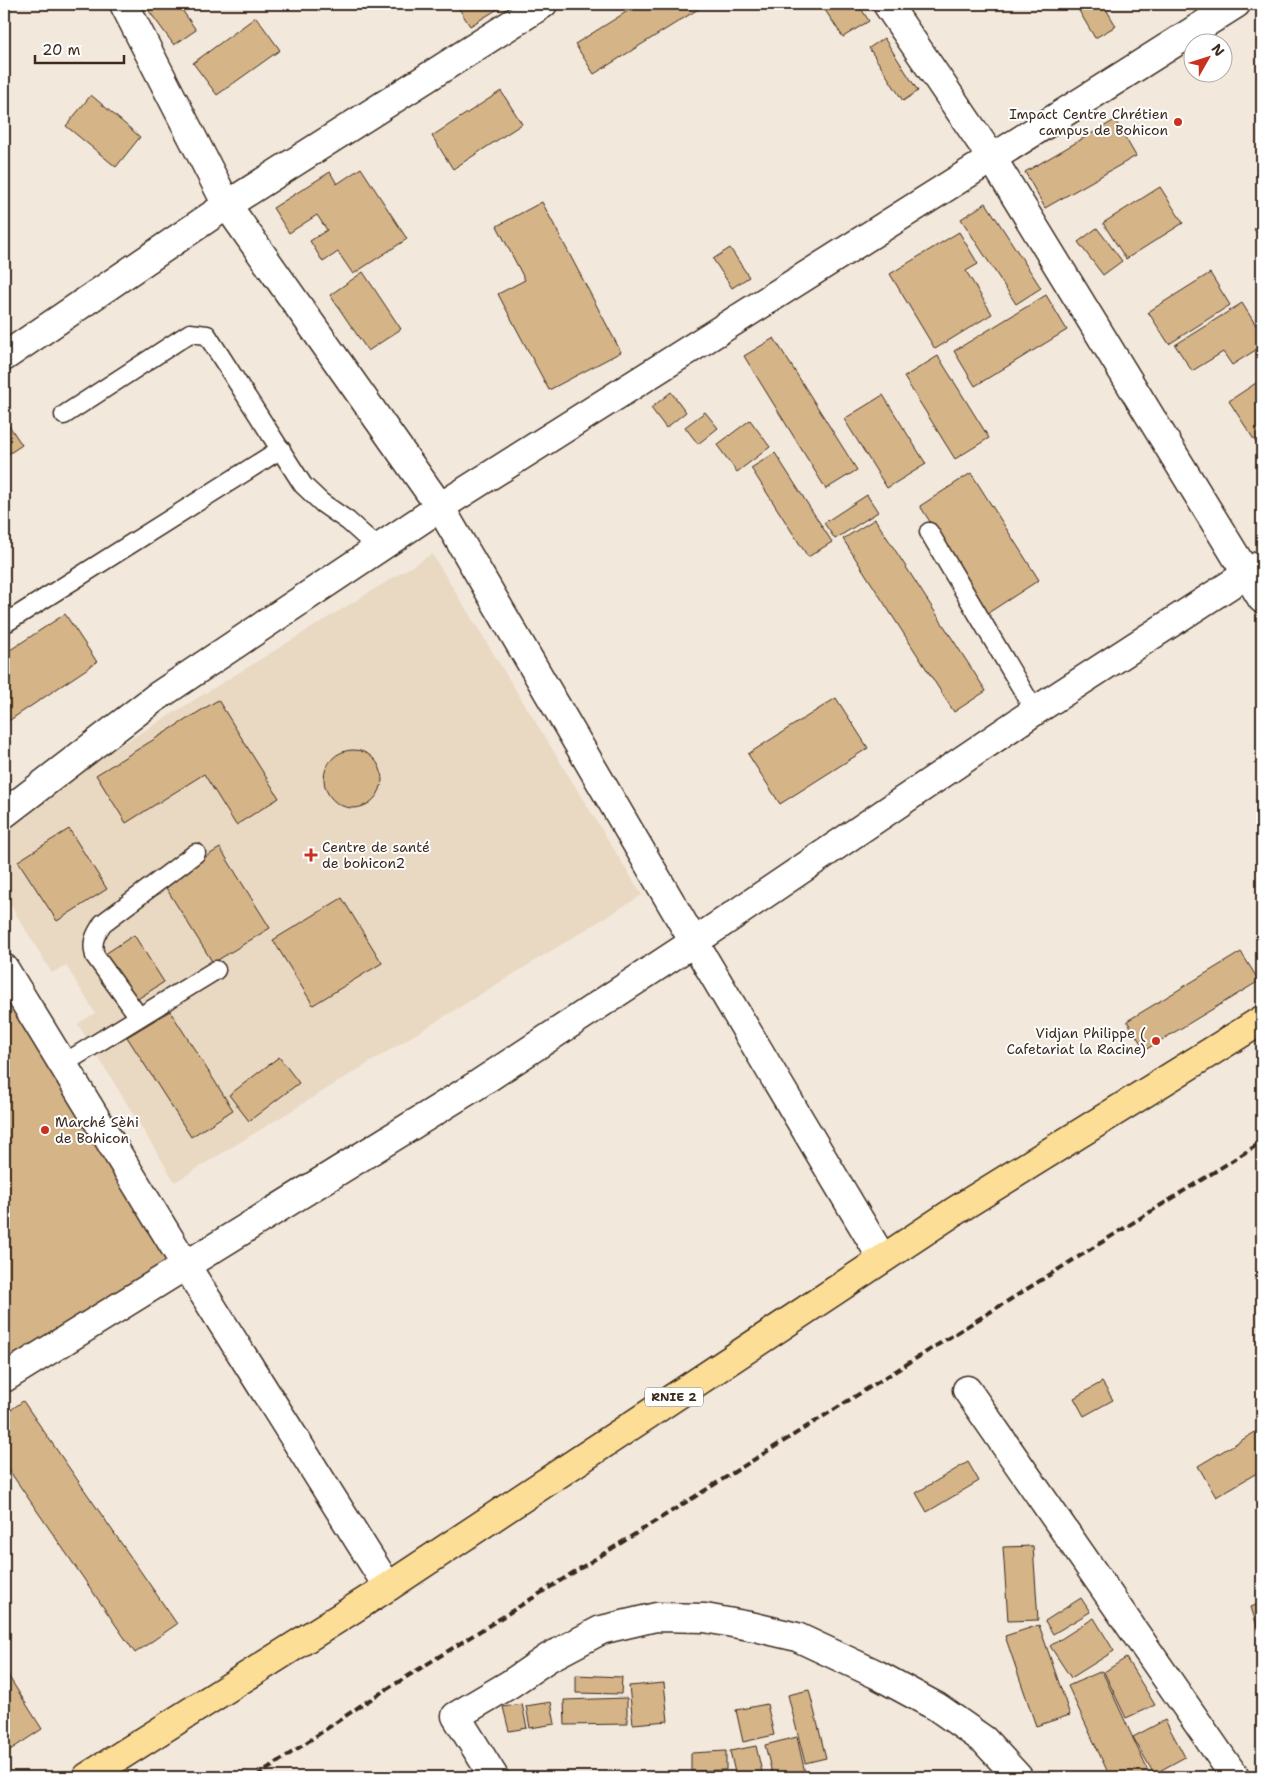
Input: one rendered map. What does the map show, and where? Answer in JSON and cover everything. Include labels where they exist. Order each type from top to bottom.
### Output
[{"type":"highway","name":"RNIE 2","points":[[87,1777],[388,1587],[882,1258],[1262,1020]]},
{"type":"street","points":[[124,4],[227,205],[440,507],[694,942],[882,1258]]},
{"type":"street","points":[[4,357],[227,205],[543,4]]},
{"type":"street","points":[[887,4],[992,158],[1255,569],[1262,599]]},
{"type":"street","points":[[4,814],[155,698],[440,507],[1236,4]]},
{"type":"street","points":[[4,1378],[185,1264],[477,1085],[694,942],[1035,711],[1255,569]]},
{"type":"street","points":[[4,968],[185,1264],[388,1587]]},
{"type":"street","points":[[967,1390],[1235,1777]]},
{"type":"street","points":[[494,1777],[456,1716],[510,1684],[548,1658],[601,1630],[656,1617],[705,1618],[797,1637],[876,1674],[937,1707],[984,1740],[1018,1777]]},
{"type":"lane","points":[[64,415],[190,333],[207,335],[303,485],[322,503],[378,548]]},
{"type":"lane","points":[[4,624],[281,449]]},
{"type":"lane","points":[[929,532],[1035,711]]},
{"type":"lane","points":[[139,1017],[95,956],[92,946],[95,935],[103,923],[196,853]]},
{"type":"lane","points":[[63,1064],[216,970]]},
{"type":"shaded area","name":"Centre de santé de bohicon2","points":[[432,554],[642,895],[175,1182],[78,1024],[95,1013],[66,965],[52,973],[4,894],[4,817]]},
{"type":"building","points":[[144,4],[178,4],[196,30],[174,45]]},
{"type":"building","points":[[456,4],[506,4],[470,26]]},
{"type":"building","points":[[639,4],[697,4],[700,8],[594,74],[575,44]]},
{"type":"building","points":[[821,4],[858,4],[869,21],[843,37]]},
{"type":"building","points":[[1075,4],[1103,4],[1116,26],[1095,38]]},
{"type":"building","points":[[256,17],[280,50],[217,95],[193,63]]},
{"type":"building","points":[[884,38],[918,91],[903,101],[869,48]]},
{"type":"building","points":[[501,91],[522,124],[453,169],[432,136]]},
{"type":"building","points":[[91,95],[140,137],[116,167],[66,126]]},
{"type":"building","points":[[1115,120],[1136,156],[1045,208],[1025,172]]},
{"type":"building","points":[[361,168],[407,239],[353,274],[338,252],[323,262],[310,241],[327,230],[317,215],[289,233],[273,208],[330,172],[337,184]]},
{"type":"building","points":[[1160,187],[1183,223],[1126,259],[1103,223]]},
{"type":"building","points":[[542,202],[621,352],[549,390],[498,294],[525,280],[497,226]]},
{"type":"building","points":[[986,203],[1041,288],[1016,304],[961,219]]},
{"type":"building","points":[[1262,224],[1262,242],[1254,229]]},
{"type":"building","points":[[1097,228],[1122,261],[1103,275],[1078,242]]},
{"type":"building","points":[[959,232],[978,264],[966,271],[992,314],[935,349],[890,274]]},
{"type":"building","points":[[730,248],[749,277],[732,288],[713,259]]},
{"type":"building","points":[[363,272],[401,329],[368,351],[330,295]]},
{"type":"building","points":[[1210,273],[1230,305],[1169,344],[1148,312]]},
{"type":"building","points":[[1046,295],[1067,330],[975,386],[954,351]]},
{"type":"building","points":[[1242,303],[1262,335],[1262,346],[1232,365],[1223,352],[1192,371],[1175,345]]},
{"type":"building","points":[[774,338],[857,470],[826,489],[744,356]]},
{"type":"building","points":[[938,356],[989,438],[955,459],[904,377]]},
{"type":"building","points":[[1262,379],[1262,452],[1229,401]]},
{"type":"building","points":[[671,392],[686,412],[666,428],[651,408]]},
{"type":"building","points":[[883,395],[926,464],[887,488],[844,419]]},
{"type":"building","points":[[705,412],[718,428],[698,444],[685,427]]},
{"type":"building","points":[[4,418],[22,445],[4,457]]},
{"type":"building","points":[[750,420],[770,447],[737,472],[717,445]]},
{"type":"building","points":[[775,453],[832,542],[808,557],[751,468]]},
{"type":"building","points":[[971,473],[1039,580],[988,613],[920,506]]},
{"type":"building","points":[[867,495],[878,512],[835,539],[824,523]]},
{"type":"building","points":[[875,519],[986,691],[954,712],[843,539]]},
{"type":"building","points":[[65,614],[97,662],[4,724],[4,654]]},
{"type":"building","points":[[836,698],[868,748],[780,804],[748,754]]},
{"type":"building","points":[[218,700],[279,798],[236,825],[204,774],[126,823],[96,775]]},
{"type":"building","points":[[347,750],[359,750],[374,758],[382,773],[382,785],[374,800],[359,808],[347,808],[332,800],[324,785],[324,773],[332,758]]},
{"type":"building","points":[[69,829],[107,889],[57,921],[18,861]]},
{"type":"building","points":[[220,848],[270,928],[213,963],[163,883]]},
{"type":"building","points":[[342,898],[382,963],[313,1005],[273,940]]},
{"type":"building","points":[[134,935],[164,982],[133,1002],[102,956]]},
{"type":"building","points":[[1241,952],[1259,981],[1145,1050],[1127,1021]]},
{"type":"building","name":"Marché Sèhi de Bohicon","points":[[4,995],[170,1264],[4,1368]]},
{"type":"building","points":[[170,1011],[233,1110],[191,1137],[127,1037]]},
{"type":"building","points":[[279,1057],[299,1083],[249,1121],[229,1095]]},
{"type":"building","points":[[1102,1382],[1113,1400],[1084,1416],[1074,1398]]},
{"type":"building","points":[[23,1401],[177,1624],[135,1653],[4,1463],[4,1415]]},
{"type":"building","points":[[1262,1428],[1262,1470],[1216,1497],[1198,1466]]},
{"type":"building","points":[[968,1462],[979,1481],[927,1512],[916,1493]]},
{"type":"building","points":[[1033,1546],[1038,1620],[1008,1621],[1003,1547]]},
{"type":"building","points":[[1081,1598],[1090,1612],[1053,1634],[1045,1621]]},
{"type":"building","points":[[1262,1603],[1262,1642],[1251,1607]]},
{"type":"building","points":[[1094,1618],[1114,1651],[1071,1678],[1050,1646]]},
{"type":"building","points":[[1039,1625],[1070,1715],[1036,1726],[1005,1636]]},
{"type":"building","points":[[1126,1658],[1155,1705],[1126,1718],[1104,1672]]},
{"type":"building","points":[[4,1669],[42,1729],[4,1754]]},
{"type":"building","points":[[1102,1671],[1149,1773],[1141,1777],[1110,1777],[1068,1686]]},
{"type":"building","points":[[576,1675],[622,1677],[621,1694],[576,1693]]},
{"type":"building","points":[[664,1683],[668,1721],[633,1724],[629,1686]]},
{"type":"building","points":[[809,1690],[826,1758],[805,1763],[788,1695]]},
{"type":"building","points":[[627,1698],[627,1724],[565,1725],[564,1700]]},
{"type":"building","points":[[551,1702],[555,1724],[530,1728],[526,1706]]},
{"type":"building","points":[[522,1704],[527,1728],[509,1731],[503,1707]]},
{"type":"building","points":[[767,1704],[774,1735],[743,1742],[736,1710]]},
{"type":"building","points":[[1165,1720],[1185,1757],[1154,1774],[1133,1737]]},
{"type":"building","points":[[797,1737],[805,1773],[786,1777],[773,1777],[765,1745]]},
{"type":"building","points":[[756,1746],[762,1772],[736,1777],[730,1751]]},
{"type":"building","points":[[726,1751],[726,1770],[691,1771],[691,1753]]},
{"type":"railway","points":[[256,1777],[360,1706],[1262,1142]]},
{"type":"place","name":"Impact Centre Chrétien campus de Bohicon","points":[[1178,122]]},
{"type":"place","name":"Centre de santé de bohicon2","points":[[311,855]]},
{"type":"place","name":"Vidjan Philippe ( Cafetariat la Racine)","points":[[1156,1041]]},
{"type":"place","name":"Marché Sèhi de Bohicon","points":[[45,1130]]}]
